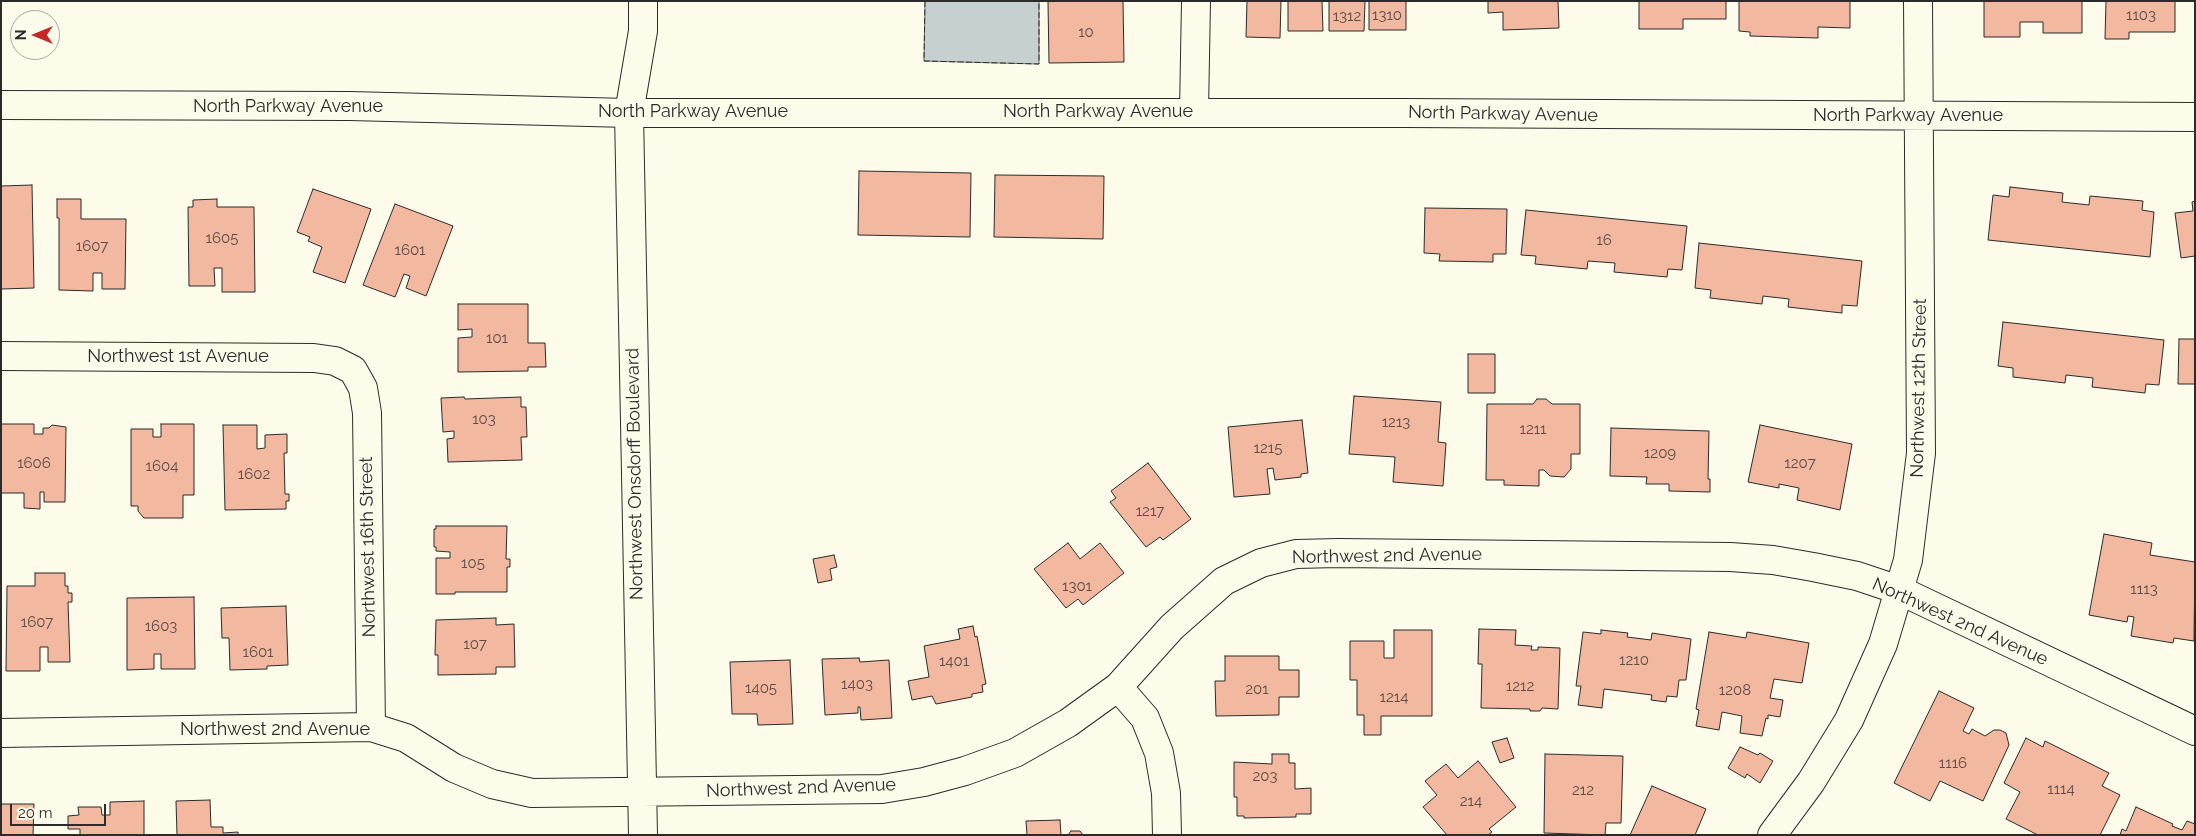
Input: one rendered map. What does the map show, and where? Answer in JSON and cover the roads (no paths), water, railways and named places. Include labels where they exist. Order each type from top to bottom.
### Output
[{"type":"street","name":"Northwest Onsdorff Boulevard","points":[[642,1],[643,31],[629,113],[643,835]]},
{"type":"street","points":[[1194,112],[1196,1]]},
{"type":"street","name":"Northwest 12th Street","points":[[1772,835],[1811,782],[1849,720],[1883,644],[1908,560],[1921,453],[1918,1]]},
{"type":"street","name":"North Parkway Avenue","points":[[1,105],[349,106],[629,113],[1194,112],[2195,117]]},
{"type":"street","name":"Northwest 1st Avenue","points":[[1,356],[314,358],[335,361],[353,370]]},
{"type":"street","name":"Northwest 16th Street","points":[[353,370],[363,388],[367,413],[371,727]]},
{"type":"street","name":"Northwest 2nd Avenue","points":[[1,733],[371,727],[406,738],[454,768],[492,784],[532,793],[882,789],[924,782],[965,771],[1015,753],[1068,723],[1118,687],[1172,627],[1224,581],[1261,563],[1296,554],[1730,557],[1773,560],[1813,567],[1857,576],[1899,590],[2195,731]]},
{"type":"street","points":[[1118,687],[1144,718],[1159,753],[1166,793],[1166,835]]}]
